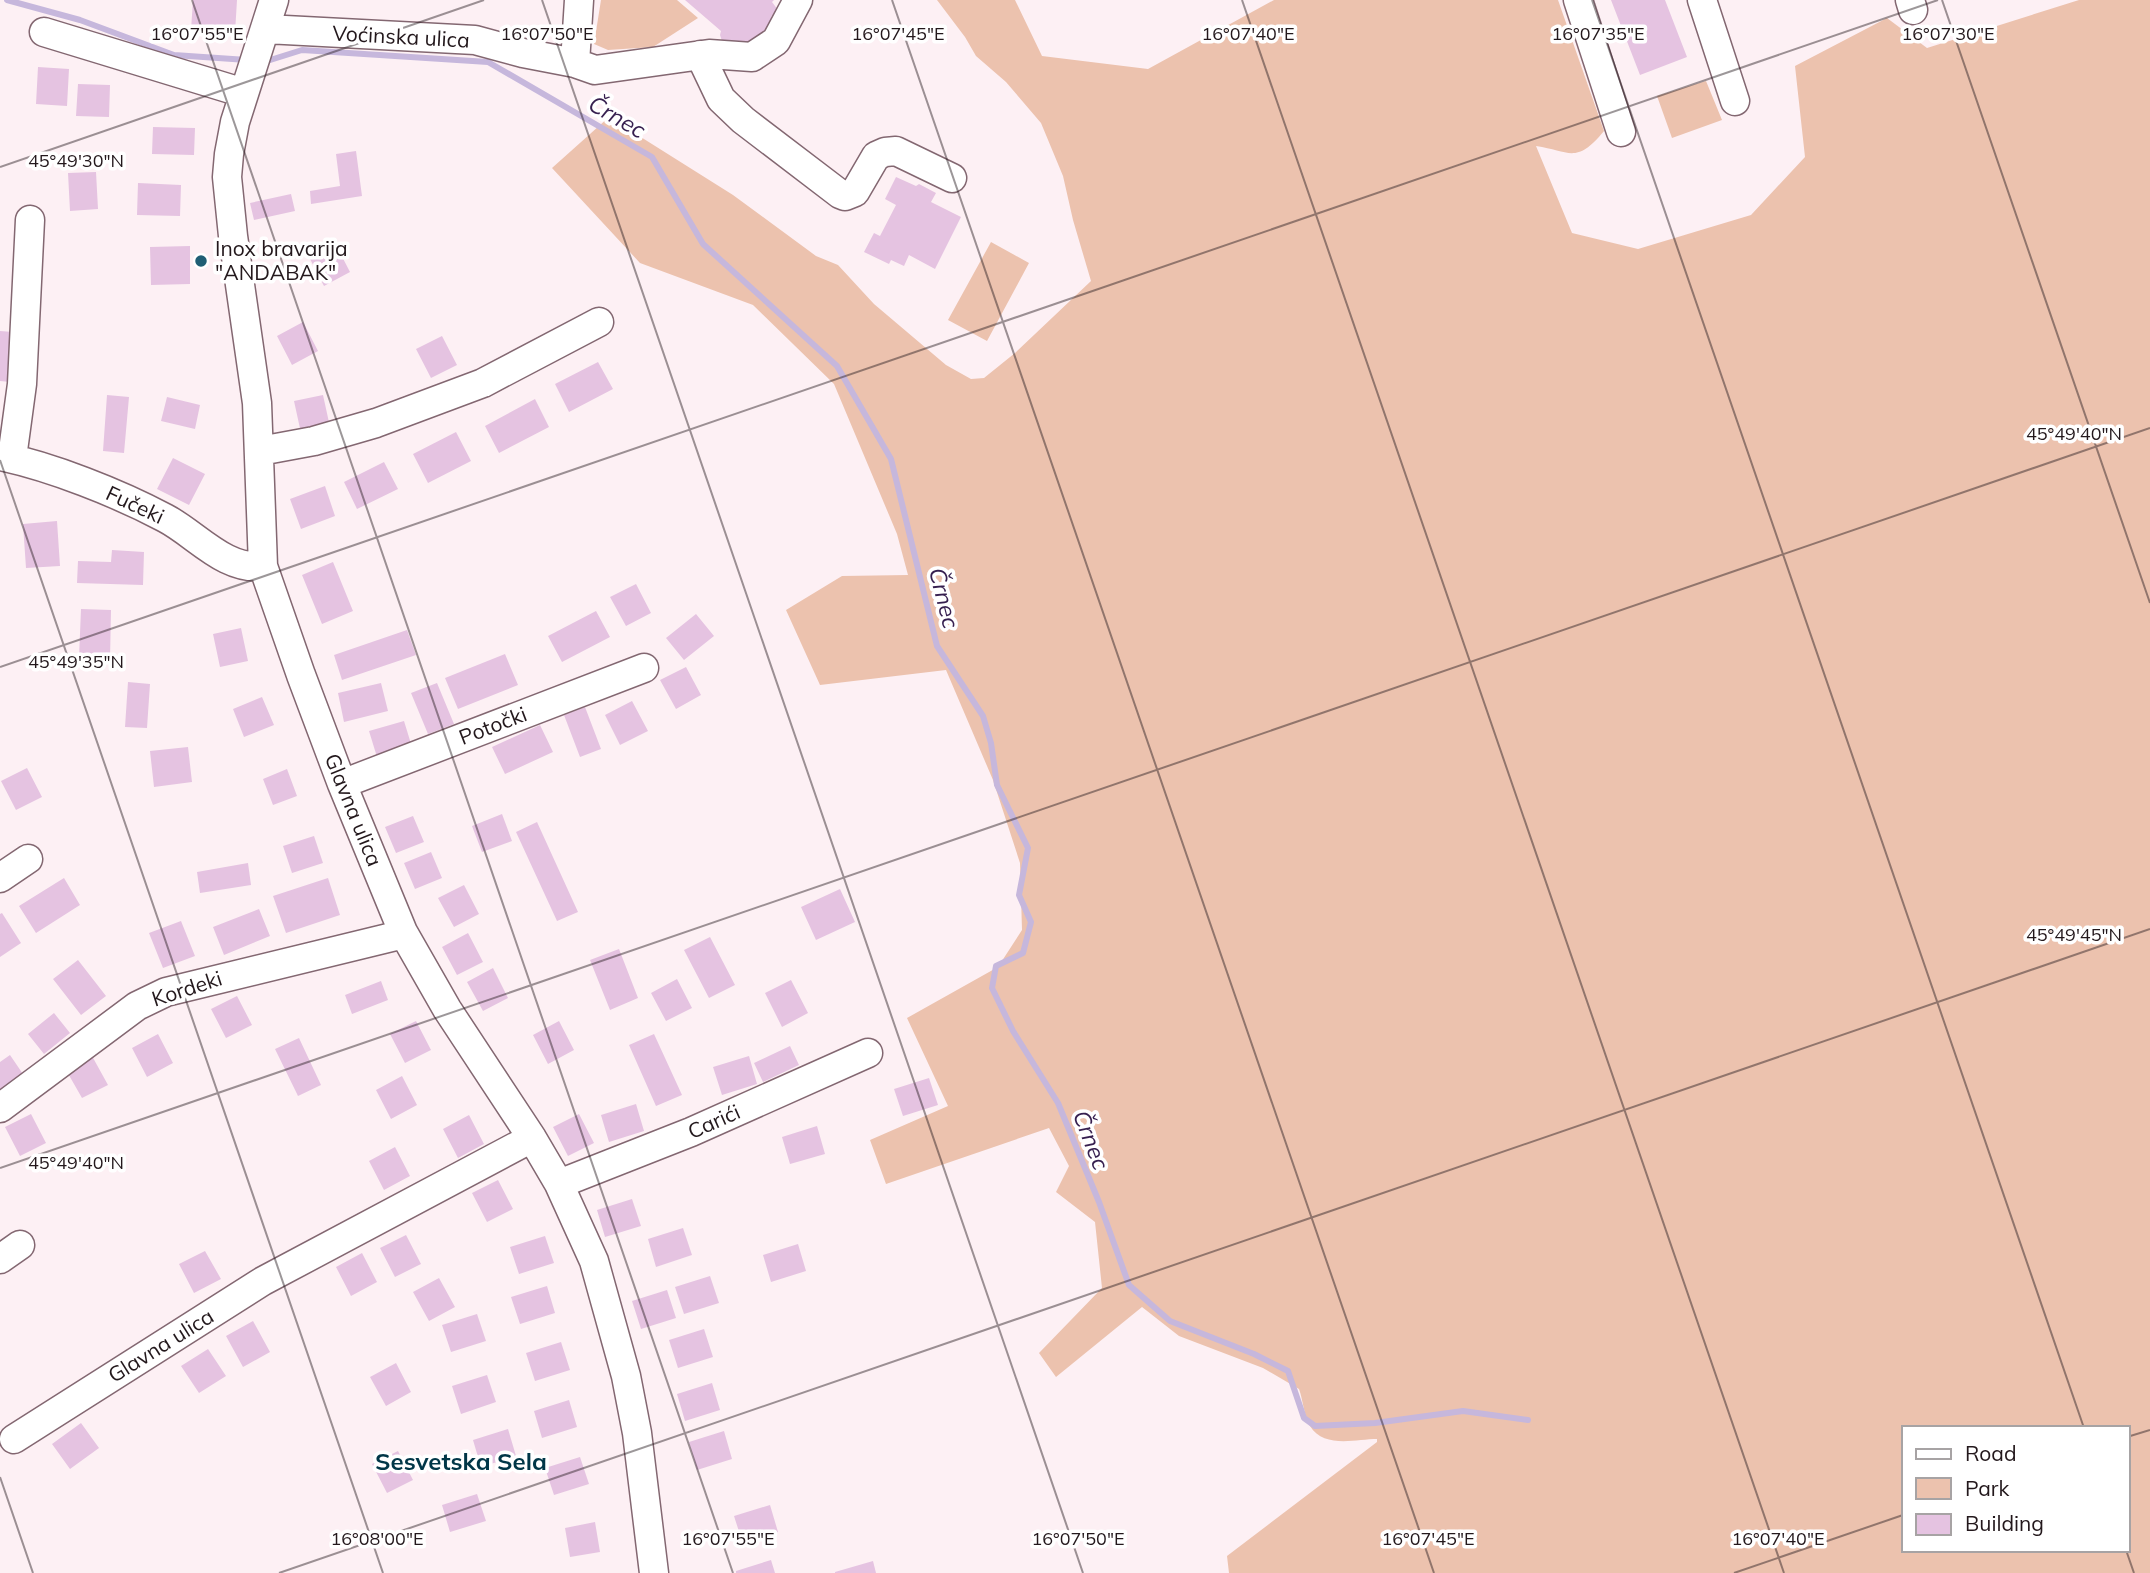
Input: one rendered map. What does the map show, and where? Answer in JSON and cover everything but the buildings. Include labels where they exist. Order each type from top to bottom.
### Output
[{"type":"street","name":"Glavna ulica","points":[[274,0],[233,133],[227,177],[257,403],[263,566],[342,784],[403,932],[447,1009],[533,1138],[559,1184],[594,1261],[626,1376],[637,1433],[654,1573]]},
{"type":"street","points":[[575,63],[579,0]]},
{"type":"street","name":"Voćinska ulica","points":[[44,32],[255,61],[475,40],[595,70],[700,55],[752,57],[776,41],[798,0]]},
{"type":"street","points":[[1578,0],[1621,132]]},
{"type":"street","points":[[1702,0],[1735,101]]},
{"type":"street","points":[[700,55],[721,99],[743,120],[840,194],[845,196],[855,192],[876,156],[885,152],[896,151],[952,178]]},
{"type":"street","points":[[6,457],[22,384],[30,220]]},
{"type":"street","points":[[260,451],[314,442],[364,427],[471,387],[599,322]]},
{"type":"street","name":"Fučeki","points":[[6,457],[93,485],[166,518],[230,561],[251,567],[263,566]]},
{"type":"street","name":"Potočki","points":[[342,784],[645,668]]},
{"type":"street","points":[[0,878],[28,859]]},
{"type":"street","name":"Kordeki","points":[[0,1108],[137,1006],[166,992],[392,937],[403,932]]},
{"type":"street","name":"Carići","points":[[559,1184],[691,1132],[868,1054]]},
{"type":"street","name":"Glavna ulica","points":[[14,1438],[263,1281],[533,1138]]},
{"type":"green space","points":[[601,0],[677,0],[698,18],[653,47],[608,50],[594,44]]},
{"type":"green space","points":[[937,0],[1015,0],[1042,56],[1148,69],[1274,0],[1558,0],[1604,131],[1579,152],[1536,146],[1572,233],[1638,249],[1751,215],[1805,157],[1795,66],[1887,18],[1927,48],[2079,0],[2150,0],[2150,1573],[1229,1573],[1227,1556],[1377,1442],[1377,1439],[1341,1441],[1323,1438],[1308,1422],[1299,1389],[1263,1368],[1179,1336],[1142,1307],[1056,1377],[1039,1353],[1102,1288],[1095,1222],[1056,1192],[1069,1166],[1049,1128],[886,1184],[870,1140],[948,1106],[907,1018],[998,967],[1022,930],[1020,863],[993,780],[946,670],[820,685],[786,610],[842,576],[908,575],[897,534],[834,384],[753,305],[640,263],[552,168],[609,117],[733,195],[816,256],[838,265],[874,304],[946,365],[971,379],[984,378],[1015,353],[1091,281],[1063,176],[1041,123],[1006,82],[976,56]]},
{"type":"green space","points":[[1706,81],[1722,120],[1672,138],[1657,96]]},
{"type":"green space","points":[[991,242],[1029,263],[987,341],[948,320]]},
{"type":"waterway","name":"Črnec","points":[[7,0],[80,20],[174,55],[247,60]]},
{"type":"waterway","name":"Črnec","points":[[261,61],[302,50],[488,62],[652,157],[703,244],[837,366],[891,459],[937,646],[983,716],[991,743],[997,785],[1028,848],[1019,895],[1031,922],[1023,953],[996,966],[992,988],[1013,1031],[1058,1103],[1099,1202],[1129,1285],[1170,1321],[1254,1354],[1288,1371],[1304,1418],[1315,1426],[1375,1423],[1463,1411],[1528,1420]]},
{"type":"place","name":"Inox bravarija \"ANDABAK\"","points":[[201,261]]},
{"type":"district","name":"Sesvetska Sela","points":[[461,1462]]}]
